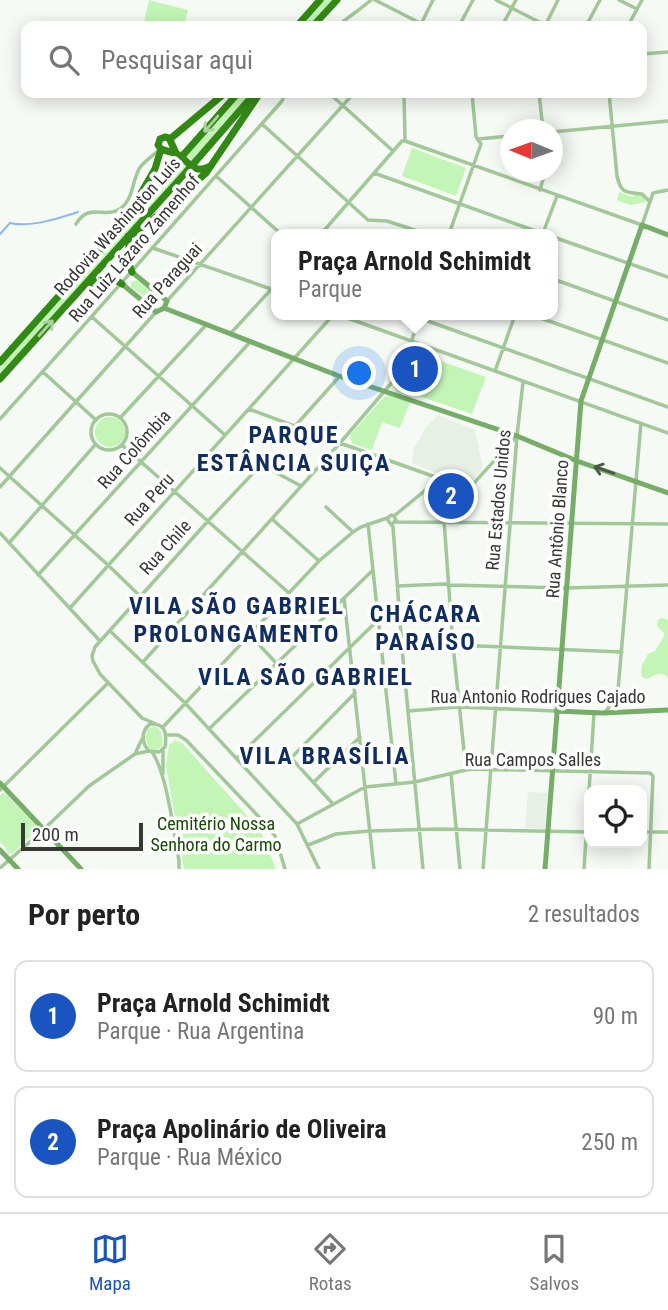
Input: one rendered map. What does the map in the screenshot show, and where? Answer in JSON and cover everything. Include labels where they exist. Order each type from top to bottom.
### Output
[{"type":"highway","points":[[301,21],[320,0]]},
{"type":"highway","points":[[318,21],[337,0]]},
{"type":"highway","points":[[170,139],[219,98]]},
{"type":"highway","name":"Rodovia Washington Luís","points":[[0,362],[233,98]]},
{"type":"highway","name":"Rodovia Washington Luís","points":[[0,379],[193,167],[251,98]]},
{"type":"highway","points":[[132,272],[127,256],[128,236],[140,231],[206,173],[257,98]]},
{"type":"highway","points":[[179,157],[170,139],[160,139],[158,143],[161,149],[193,167],[198,176],[195,182]]},
{"type":"highway","points":[[106,242],[134,206],[155,169],[161,149]]},
{"type":"highway","points":[[193,167],[205,169],[212,166]]},
{"type":"highway","points":[[71,300],[93,283],[114,280],[122,284]]},
{"type":"street","points":[[343,21],[373,0],[412,21]]},
{"type":"street","points":[[422,21],[433,0]]},
{"type":"street","points":[[462,21],[473,0]]},
{"type":"street","points":[[496,0],[537,21]]},
{"type":"street","points":[[505,21],[516,0]]},
{"type":"street","points":[[547,21],[558,0]]},
{"type":"street","points":[[589,21],[600,0]]},
{"type":"street","points":[[619,0],[637,9]]},
{"type":"street","points":[[631,21],[642,0]]},
{"type":"street","points":[[647,53],[668,51]]},
{"type":"street","name":"Rua Luiz Lázaro Zamenhof","points":[[0,419],[284,98]]},
{"type":"street","points":[[335,98],[393,151]]},
{"type":"street","name":"Rua Paraguai","points":[[0,487],[156,312],[164,308],[167,301],[349,98]]},
{"type":"street","points":[[404,98],[405,141]]},
{"type":"street","points":[[451,229],[481,144],[477,139],[473,98]]},
{"type":"street","points":[[540,98],[542,119]]},
{"type":"street","points":[[609,98],[619,186],[627,192],[642,194],[650,202],[654,192],[668,190]]},
{"type":"street","points":[[563,131],[668,121]]},
{"type":"street","points":[[261,124],[370,221],[387,220],[413,229]]},
{"type":"street","points":[[477,139],[500,137]]},
{"type":"street","points":[[326,229],[393,151],[405,141],[668,235]]},
{"type":"street","points":[[76,224],[81,216],[90,212],[116,211],[124,206],[133,190],[139,168],[161,149]]},
{"type":"street","points":[[374,173],[530,229]]},
{"type":"street","points":[[216,176],[275,229]]},
{"type":"street","points":[[540,190],[542,182]]},
{"type":"street","points":[[545,229],[557,195]]},
{"type":"street","name":"Rua Antônio Blanco","points":[[545,869],[580,401],[650,202]]},
{"type":"street","points":[[558,239],[668,277]]},
{"type":"street","points":[[153,247],[271,289]]},
{"type":"street","points":[[132,272],[167,301]]},
{"type":"street","points":[[558,281],[668,320]]},
{"type":"street","points":[[122,284],[156,312]]},
{"type":"street","points":[[230,334],[271,293]]},
{"type":"street","points":[[164,308],[339,376],[517,436],[577,461],[668,492]]},
{"type":"street","points":[[92,317],[225,436]]},
{"type":"street","name":"Rua Peru","points":[[70,608],[328,320]]},
{"type":"street","points":[[354,320],[668,433]]},
{"type":"street","points":[[412,341],[419,320]]},
{"type":"street","points":[[430,320],[668,407]]},
{"type":"street","points":[[495,371],[513,320]]},
{"type":"street","points":[[547,320],[668,363]]},
{"type":"street","points":[[120,418],[205,325]]},
{"type":"street","name":"Rua Colômbia","points":[[38,575],[250,342]]},
{"type":"street","points":[[143,662],[340,443],[424,345]]},
{"type":"street","points":[[43,372],[96,420]]},
{"type":"street","points":[[296,425],[339,376]]},
{"type":"street","name":"Rua Estados Unidos","points":[[483,869],[523,382]]},
{"type":"street","points":[[249,409],[469,489]]},
{"type":"street","points":[[111,414],[120,418],[127,429],[122,445],[107,451],[96,445],[91,430],[96,420],[111,414]]},
{"type":"street","points":[[603,713],[617,695],[641,423]]},
{"type":"street","points":[[443,517],[517,436]]},
{"type":"street","points":[[9,543],[96,445]]},
{"type":"street","points":[[122,445],[289,593]]},
{"type":"street","name":"Rua Chile","points":[[100,641],[208,521],[261,467],[264,466],[301,486]]},
{"type":"street","points":[[0,468],[140,596]]},
{"type":"street","points":[[163,727],[319,561],[353,532],[394,516],[440,479]]},
{"type":"street","points":[[440,479],[458,707],[466,770]]},
{"type":"street","points":[[326,507],[353,532]]},
{"type":"street","points":[[392,523],[396,520],[394,516]]},
{"type":"street","points":[[387,517],[392,523],[423,869]]},
{"type":"street","points":[[272,519],[319,561]]},
{"type":"street","points":[[375,522],[668,524]]},
{"type":"street","points":[[368,524],[396,784]]},
{"type":"street","points":[[0,533],[100,641],[94,647],[92,656],[100,674],[142,718],[163,727],[166,736],[163,780]]},
{"type":"street","points":[[209,729],[373,570]]},
{"type":"street","points":[[397,586],[445,584],[566,588],[668,585]]},
{"type":"street","points":[[344,598],[374,869]]},
{"type":"street","points":[[237,758],[379,619]]},
{"type":"street","points":[[110,631],[185,703],[297,824],[320,869]]},
{"type":"street","points":[[250,635],[276,664]]},
{"type":"street","points":[[402,649],[453,645],[622,652]]},
{"type":"street","points":[[81,869],[1,787],[108,683]]},
{"type":"street","points":[[291,758],[355,693]]},
{"type":"street","name":"Rua Antonio Rodrigues Cajado","points":[[408,711],[458,707],[594,713],[668,710]]},
{"type":"street","points":[[590,785],[594,713]]},
{"type":"street","points":[[135,754],[143,737],[142,718]]},
{"type":"street","points":[[144,731],[147,726],[156,724]]},
{"type":"street","points":[[166,736],[178,736],[186,740],[260,818],[275,836],[285,869]]},
{"type":"street","points":[[143,737],[146,748],[158,762],[163,780],[179,869]]},
{"type":"street","points":[[314,782],[360,737]]},
{"type":"street","points":[[0,868],[89,786],[135,754],[159,752],[164,748]]},
{"type":"street","points":[[282,748],[333,804]]},
{"type":"street","name":"Rua Campos Salles","points":[[297,824],[365,787],[415,782],[466,770],[650,773],[653,775],[651,832]]},
{"type":"street","points":[[451,774],[460,869]]},
{"type":"street","points":[[308,845],[336,834],[369,831],[456,829],[584,832]]},
{"type":"street","points":[[647,832],[668,832]]},
{"type":"street","points":[[649,869],[651,832]]},
{"type":"street","points":[[584,869],[586,848]]},
{"type":"street","points":[[0,850],[18,869]]},
{"type":"shaded area","points":[[438,415],[475,430],[483,469],[470,483],[412,463],[414,448],[426,427]]},
{"type":"shaded area","points":[[528,792],[548,793],[545,829],[525,828]]},
{"type":"green space","points":[[149,0],[188,10],[185,21],[144,21]]},
{"type":"green space","points":[[323,0],[333,0],[314,21],[304,21]]},
{"type":"green space","points":[[237,98],[247,98],[192,160],[186,155]]},
{"type":"green space","points":[[412,148],[466,168],[456,196],[402,176]]},
{"type":"green space","points":[[180,162],[186,167],[0,377],[0,365]]},
{"type":"green space","points":[[619,192],[632,197],[642,195],[646,202],[630,205],[617,200]]},
{"type":"green space","points":[[136,280],[160,298],[160,303],[155,304],[131,287],[131,282]]},
{"type":"green space","points":[[427,350],[413,395],[411,397],[396,392],[395,385]]},
{"type":"green space","points":[[432,358],[486,377],[472,414],[419,396]]},
{"type":"green space","points":[[389,395],[410,402],[400,428],[382,422],[372,450],[353,444],[351,434],[383,398]]},
{"type":"green space","points":[[110,417],[121,421],[125,432],[121,443],[110,447],[99,443],[95,432],[99,421]]},
{"type":"green space","points":[[443,484],[462,491],[445,510]]},
{"type":"green space","points":[[658,620],[668,620],[668,678],[661,674],[647,679],[642,677],[642,665],[664,636],[657,626]]},
{"type":"green space","points":[[154,726],[161,732],[162,737],[162,746],[156,751],[149,748],[145,737],[148,729]]},
{"type":"green space","name":"Cemitério Nossa Senhora do Carmo","points":[[175,740],[182,743],[261,831],[276,869],[184,869],[166,766],[169,745]]},
{"type":"green space","points":[[3,793],[39,828],[13,853],[8,854],[0,842],[0,795]]},
{"type":"waterway","points":[[0,234],[10,223],[35,223],[78,212]]},
{"type":"place","name":"Praça Arnold Schimidt","points":[[415,369]]},
{"type":"place","name":"Praça Apolinário de Oliveira","points":[[451,496]]},
{"type":"district","name":"PARQUE ESTÂNCIA SUIÇA","points":[[294,449]]},
{"type":"district","name":"VILA SÃO GABRIEL PROLONGAMENTO","points":[[237,620]]},
{"type":"district","name":"CHÁCARA PARAÍSO","points":[[426,628]]},
{"type":"district","name":"VILA SÃO GABRIEL","points":[[306,677]]},
{"type":"district","name":"VILA BRASÍLIA","points":[[325,756]]}]
